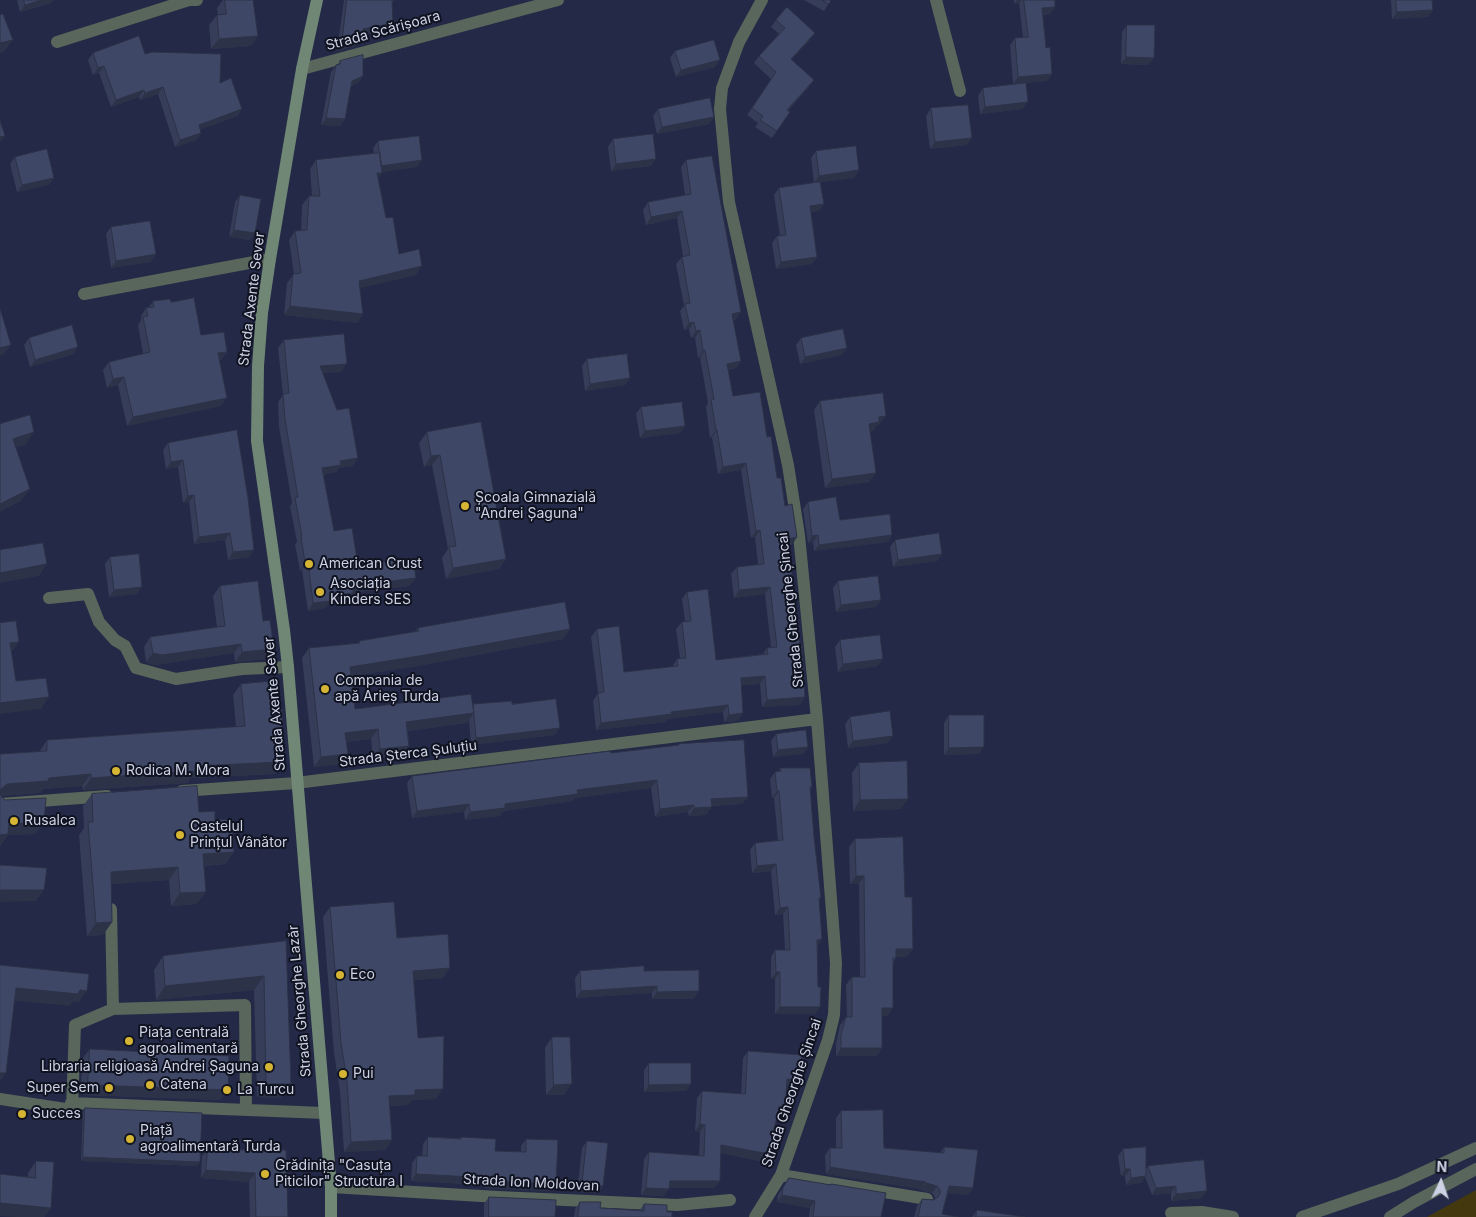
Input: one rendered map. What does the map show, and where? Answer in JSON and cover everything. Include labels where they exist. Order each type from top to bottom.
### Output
[{"type":"main road","name":"Strada Axente Sever","points":[[296,783],[284,630],[258,441],[258,366],[262,313],[270,258],[302,69],[317,0]]},
{"type":"main road","name":"Strada Gheorghe Lazăr","points":[[296,783],[331,1187],[331,1217]]},
{"type":"street","points":[[57,42],[189,0],[197,0]]},
{"type":"street","name":"Strada Scărișoara","points":[[302,69],[558,0]]},
{"type":"street","name":"Strada Gheorghe Șincai","points":[[755,1217],[781,1175],[828,1040],[834,1015],[836,963],[817,719],[799,534],[788,465],[729,202],[720,109],[722,88],[739,42],[762,0]]},
{"type":"street","points":[[936,0],[960,91]]},
{"type":"street","points":[[84,294],[270,258]]},
{"type":"street","points":[[49,598],[88,594],[98,622],[115,640],[124,646],[136,668],[176,679],[242,669],[288,667]]},
{"type":"street","name":"Strada Șterca Șuluțiu","points":[[172,792],[296,783],[817,719]]},
{"type":"street","points":[[0,804],[122,795]]},
{"type":"street","points":[[111,909],[114,1009]]},
{"type":"street","points":[[0,1099],[72,1110],[75,1025],[114,1009],[245,1005],[246,1110]]},
{"type":"street","points":[[71,1104],[324,1113]]},
{"type":"street","points":[[1302,1217],[1398,1184],[1476,1148]]},
{"type":"street","points":[[1390,1217],[1476,1168]]},
{"type":"street","points":[[781,1175],[927,1199]]},
{"type":"street","name":"Strada Ion Moldovan","points":[[331,1187],[677,1205],[730,1200]]},
{"type":"street","points":[[1171,1213],[1202,1212],[1233,1217]]},
{"type":"shaded area","points":[[1476,1190],[1476,1217],[1427,1217]]},
{"type":"building","points":[[24,0],[42,0],[25,5]]},
{"type":"building","points":[[225,0],[253,0],[258,36],[219,39],[217,15],[226,14]]},
{"type":"building","points":[[347,0],[392,0],[393,23],[363,29],[363,38],[342,44]]},
{"type":"building","points":[[822,0],[831,0],[829,4]]},
{"type":"building","points":[[1024,0],[1055,0],[1055,7],[1042,8],[1046,48],[1050,47],[1052,74],[1018,77],[1015,38],[1028,37]]},
{"type":"building","points":[[1396,0],[1432,0],[1433,10],[1397,12]]},
{"type":"building","points":[[787,7],[815,33],[791,59],[814,80],[787,110],[790,112],[777,131],[760,120],[763,116],[752,108],[776,72],[759,56],[785,28],[776,20]]},
{"type":"building","points":[[3,14],[13,40],[0,43],[0,15]]},
{"type":"building","points":[[1127,25],[1155,25],[1154,58],[1126,57]]},
{"type":"building","points":[[139,36],[145,54],[152,52],[221,54],[220,83],[231,78],[242,109],[199,125],[201,133],[180,140],[163,87],[145,93],[144,90],[116,100],[104,66],[98,68],[93,53]]},
{"type":"building","points":[[714,40],[720,60],[681,70],[675,51]]},
{"type":"building","points":[[363,55],[363,76],[352,81],[345,119],[326,118],[336,65],[340,64],[340,61]]},
{"type":"building","points":[[1026,83],[1028,102],[985,107],[983,88]]},
{"type":"building","points":[[710,98],[714,117],[662,127],[658,109]]},
{"type":"building","points":[[968,105],[972,138],[935,142],[931,108]]},
{"type":"building","points":[[0,120],[5,136],[0,137]]},
{"type":"building","points":[[653,134],[656,159],[616,164],[613,139]]},
{"type":"building","points":[[419,136],[422,160],[381,166],[378,141]]},
{"type":"building","points":[[856,146],[859,170],[819,176],[816,151]]},
{"type":"building","points":[[47,149],[54,178],[22,185],[15,157]]},
{"type":"building","points":[[380,153],[382,173],[377,173],[386,218],[393,217],[399,254],[419,249],[422,266],[359,281],[363,314],[290,306],[293,274],[301,273],[295,231],[307,230],[309,196],[320,196],[316,160]]},
{"type":"building","points":[[712,156],[741,312],[732,314],[741,361],[727,364],[733,396],[760,392],[767,437],[771,436],[777,478],[781,478],[785,506],[792,504],[797,537],[788,539],[800,646],[802,645],[805,697],[767,700],[765,676],[741,678],[743,713],[729,715],[728,705],[601,723],[598,693],[604,692],[597,629],[619,626],[624,672],[678,666],[677,659],[686,658],[682,622],[691,621],[687,592],[708,589],[716,660],[768,654],[767,648],[777,647],[770,587],[739,590],[737,567],[764,564],[760,530],[756,531],[746,463],[723,467],[711,400],[714,399],[705,350],[703,351],[700,330],[696,331],[694,322],[689,323],[685,304],[690,303],[682,257],[690,255],[682,211],[651,217],[648,202],[691,194],[686,160]]},
{"type":"building","points":[[820,182],[824,204],[810,206],[817,257],[781,262],[777,236],[786,235],[779,188]]},
{"type":"building","points":[[240,195],[261,199],[255,233],[234,230]]},
{"type":"building","points":[[150,221],[156,254],[116,261],[111,227]]},
{"type":"building","points":[[194,298],[201,335],[224,332],[227,352],[218,353],[227,398],[133,417],[124,377],[113,379],[109,362],[150,352],[143,317],[148,316],[146,308],[154,307],[153,301],[170,299],[171,302]]},
{"type":"building","points":[[0,308],[11,345],[0,348]]},
{"type":"building","points":[[72,325],[78,347],[35,360],[29,338]]},
{"type":"building","points":[[843,329],[847,348],[805,357],[801,338]]},
{"type":"building","points":[[344,334],[347,364],[320,366],[337,410],[349,408],[358,458],[340,461],[341,465],[322,468],[334,531],[352,528],[358,565],[413,558],[416,578],[361,585],[362,588],[353,590],[353,593],[330,596],[331,601],[313,603],[308,562],[305,563],[295,498],[298,497],[285,419],[283,394],[289,393],[284,340]]},
{"type":"building","points":[[627,354],[630,378],[590,384],[587,359]]},
{"type":"building","points":[[883,393],[886,416],[879,417],[879,422],[869,424],[876,473],[832,479],[820,401]]},
{"type":"building","points":[[682,402],[685,426],[645,431],[641,407]]},
{"type":"building","points":[[30,415],[34,432],[13,439],[30,489],[0,504],[0,424]]},
{"type":"building","points":[[481,422],[506,559],[453,568],[449,547],[456,546],[440,455],[431,456],[427,432]]},
{"type":"building","points":[[237,430],[254,550],[233,552],[230,533],[199,537],[194,495],[188,496],[183,460],[171,462],[168,443]]},
{"type":"building","points":[[836,497],[840,520],[890,514],[892,535],[819,545],[818,535],[812,536],[808,502]]},
{"type":"building","points":[[939,533],[942,554],[898,560],[895,540]]},
{"type":"building","points":[[43,543],[47,564],[0,573],[0,550]]},
{"type":"building","points":[[139,554],[142,587],[114,590],[110,557]]},
{"type":"building","points":[[878,576],[881,600],[841,605],[838,581]]},
{"type":"building","points":[[258,581],[263,621],[270,620],[274,649],[242,652],[241,644],[162,655],[153,653],[150,637],[225,626],[220,586]]},
{"type":"building","points":[[565,602],[570,629],[350,667],[355,709],[471,694],[474,713],[406,722],[409,746],[380,749],[378,729],[345,733],[348,754],[321,757],[309,648],[360,643],[359,641],[419,631],[418,628]]},
{"type":"building","points":[[16,621],[19,642],[10,643],[16,681],[46,678],[49,697],[0,703],[0,623]]},
{"type":"building","points":[[880,635],[883,659],[843,664],[840,640]]},
{"type":"building","points":[[275,681],[278,709],[282,709],[283,762],[195,766],[195,771],[91,778],[91,774],[49,778],[48,781],[7,784],[1,789],[0,793],[0,754],[47,751],[47,740],[245,726],[241,684]]},
{"type":"building","points":[[556,699],[560,728],[476,738],[473,704],[512,701],[512,704]]},
{"type":"building","points":[[890,711],[893,736],[853,741],[850,717]]},
{"type":"building","points":[[949,715],[984,715],[984,747],[949,748]]},
{"type":"building","points":[[806,730],[808,747],[778,750],[776,734]]},
{"type":"building","points":[[744,740],[748,797],[711,799],[712,807],[694,808],[694,805],[660,809],[657,780],[577,790],[578,794],[505,804],[505,808],[470,812],[469,804],[417,811],[412,776],[610,751],[611,753],[679,744]]},
{"type":"building","points":[[907,761],[908,799],[860,800],[859,763]]},
{"type":"building","points":[[780,768],[810,768],[814,837],[821,898],[819,898],[822,939],[817,940],[818,987],[821,987],[820,1007],[780,1007],[780,972],[776,972],[775,950],[790,950],[788,907],[780,908],[776,864],[757,866],[755,843],[783,840],[779,791],[777,791],[775,772],[781,771]]},
{"type":"building","points":[[197,786],[199,812],[215,811],[215,820],[232,819],[234,852],[203,854],[206,892],[180,893],[178,867],[111,872],[112,922],[96,923],[88,822],[93,822],[92,794]]},
{"type":"building","points":[[0,793],[5,800],[46,798],[44,822],[9,824],[8,834],[0,835]]},
{"type":"building","points":[[903,837],[905,897],[912,897],[913,949],[896,949],[896,958],[893,958],[893,1008],[882,1008],[882,1048],[841,1048],[841,1035],[846,1017],[852,1017],[852,977],[865,977],[864,876],[856,876],[855,839]]},
{"type":"building","points":[[0,865],[47,868],[44,890],[0,890]]},
{"type":"building","points":[[394,902],[397,938],[448,934],[450,968],[413,971],[418,1038],[444,1036],[443,1089],[415,1090],[415,1095],[389,1096],[392,1140],[351,1142],[330,907]]},
{"type":"building","points":[[286,941],[291,1084],[266,1084],[264,976],[165,986],[163,956]]},
{"type":"building","points":[[0,965],[89,974],[87,991],[80,990],[78,994],[16,988],[6,1073],[0,1073]]},
{"type":"building","points":[[644,966],[644,971],[699,970],[699,991],[657,992],[657,986],[581,991],[580,971]]},
{"type":"building","points":[[552,1037],[570,1037],[572,1084],[554,1085]]},
{"type":"building","points":[[90,1049],[229,1056],[228,1090],[91,1085],[91,1082],[88,1082]]},
{"type":"building","points":[[748,1051],[802,1055],[800,1080],[787,1079],[785,1112],[778,1111],[769,1154],[721,1145],[720,1181],[670,1181],[669,1189],[646,1188],[649,1152],[704,1156],[705,1125],[700,1124],[702,1091],[745,1094]]},
{"type":"building","points":[[649,1063],[691,1063],[691,1084],[649,1085]]},
{"type":"building","points":[[85,1108],[202,1113],[200,1162],[83,1157]]},
{"type":"building","points":[[883,1110],[884,1148],[944,1153],[944,1147],[978,1150],[973,1188],[949,1186],[942,1214],[958,1217],[918,1217],[922,1199],[934,1200],[940,1194],[937,1186],[926,1182],[830,1167],[830,1148],[842,1148],[841,1111]]},
{"type":"building","points":[[428,1137],[496,1139],[495,1151],[526,1152],[526,1139],[558,1140],[556,1184],[490,1181],[490,1178],[416,1174],[417,1156],[427,1156]]},
{"type":"building","points":[[587,1141],[608,1143],[603,1186],[582,1185]]},
{"type":"building","points":[[1146,1147],[1146,1176],[1131,1178],[1130,1169],[1125,1169],[1123,1149]]},
{"type":"building","points":[[208,1148],[286,1150],[288,1217],[256,1217],[255,1173],[206,1170]]},
{"type":"building","points":[[1204,1160],[1207,1191],[1176,1194],[1176,1186],[1156,1188],[1148,1166]]},
{"type":"building","points":[[36,1161],[54,1162],[51,1208],[0,1203],[0,1174],[35,1178]]},
{"type":"building","points":[[789,1178],[886,1193],[881,1217],[813,1217],[815,1201],[782,1195],[783,1188]]},
{"type":"building","points":[[489,1197],[556,1200],[555,1217],[489,1217]]},
{"type":"building","points":[[580,1202],[601,1202],[600,1208],[644,1211],[644,1204],[667,1205],[667,1212],[672,1212],[672,1217],[578,1217]]},
{"type":"building","points":[[977,1210],[1025,1217],[976,1217]]},
{"type":"place","name":"Școala Gimnazială \"Andrei Șaguna\"","points":[[465,506]]},
{"type":"place","name":"American Crust","points":[[309,564]]},
{"type":"place","name":"Asociația Kinders SES","points":[[320,592]]},
{"type":"place","name":"Compania de apă Arieș Turda","points":[[325,689]]},
{"type":"place","name":"Rodica M. Mora","points":[[116,771]]},
{"type":"place","name":"Rusalca","points":[[14,821]]},
{"type":"place","name":"Castelul Prințul Vânător","points":[[180,835]]},
{"type":"place","name":"Eco","points":[[340,975]]},
{"type":"place","name":"Piața centrală agroalimentară","points":[[129,1041]]},
{"type":"place","name":"Libraria religioasă Andrei Șaguna","points":[[269,1067]]},
{"type":"place","name":"Pui","points":[[343,1074]]},
{"type":"place","name":"Catena","points":[[150,1085]]},
{"type":"place","name":"Super Sem","points":[[109,1088]]},
{"type":"place","name":"La Turcu","points":[[227,1090]]},
{"type":"place","name":"Succes","points":[[22,1114]]},
{"type":"place","name":"Piață agroalimentară Turda","points":[[130,1139]]},
{"type":"place","name":"Grădinița \"Casuța Piticilor\" Structura I","points":[[265,1174]]}]
